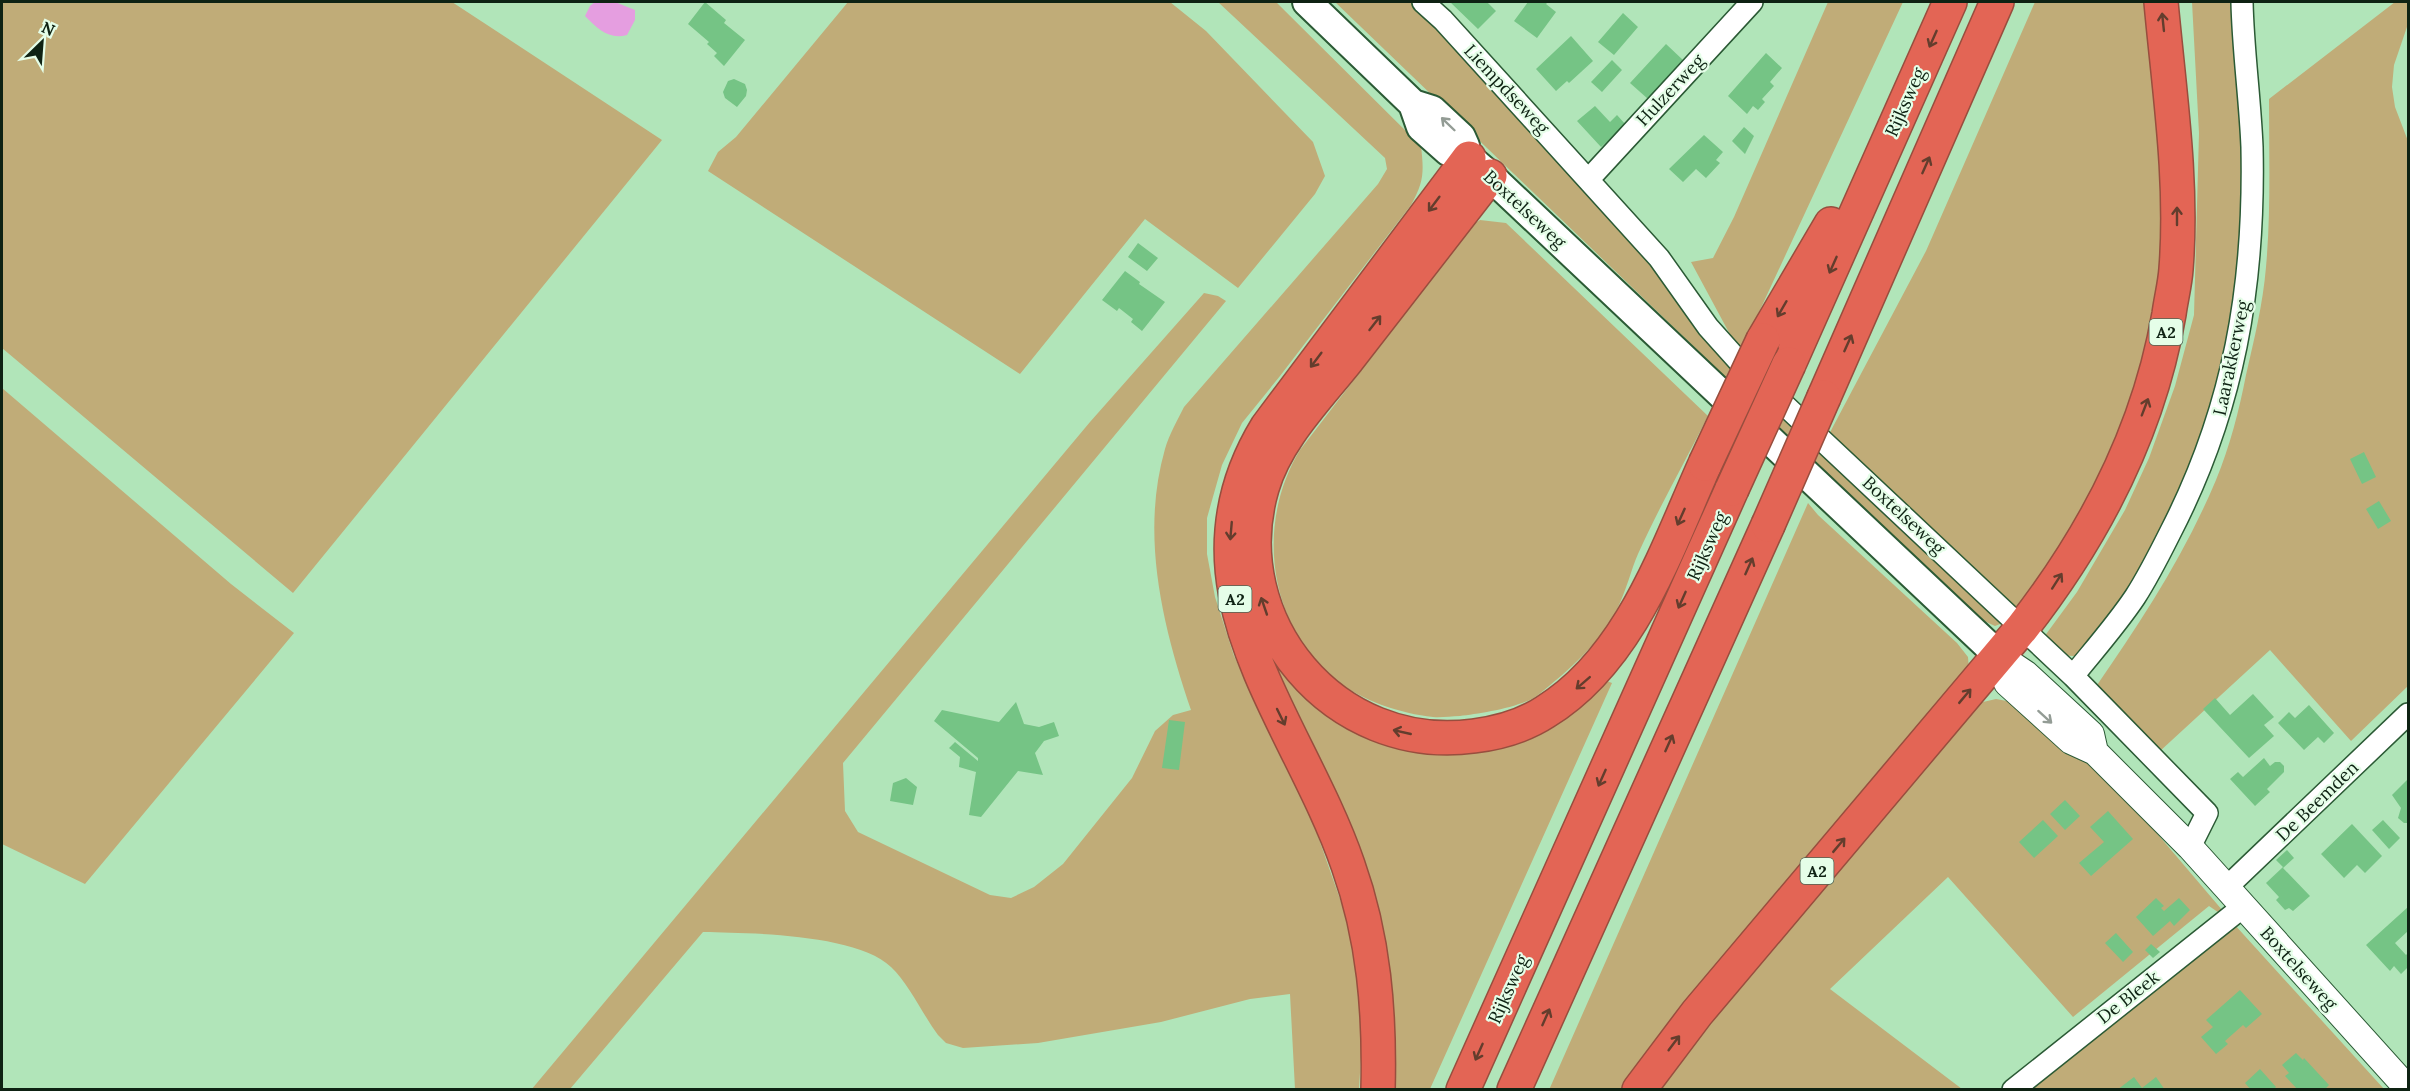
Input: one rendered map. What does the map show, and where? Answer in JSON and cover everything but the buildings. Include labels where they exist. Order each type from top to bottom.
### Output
[{"type":"highway","name":"Rijksweg","points":[[1462,1089],[1950,2]]},
{"type":"highway","points":[[1514,1089],[1768,525],[1997,2]]},
{"type":"highway","name":"A2","points":[[1638,1089],[1697,1013],[2048,595],[2117,478],[2149,396],[2165,334],[2176,270],[2178,216],[2174,125],[2161,2]]},
{"type":"highway","name":"A2","points":[[1479,167],[1276,453],[1256,514],[1255,571],[1266,613],[1278,638],[1294,662],[1308,679],[1345,707],[1366,719],[1397,731],[1431,738],[1459,738],[1487,734],[1515,726],[1543,714],[1592,675],[1631,622],[1764,340],[1917,77]]},
{"type":"highway","name":"A2","points":[[1378,1089],[1379,1025],[1371,945],[1360,904],[1330,818],[1264,682],[1239,613],[1231,572],[1230,538],[1234,504],[1241,476],[1267,427],[1479,167]]},
{"type":"main road","name":"Boxtelseweg","points":[[1308,2],[1413,104],[1432,110],[1461,137],[1479,167],[1999,656]]},
{"type":"street","name":"Liempdseweg","points":[[1423,2],[1589,178]]},
{"type":"street","name":"Hulzerweg","points":[[1589,178],[1752,2]]},
{"type":"street","name":"Laarakkerweg","points":[[2073,676],[2135,597],[2167,540],[2193,489],[2220,416],[2231,373],[2248,273],[2251,219],[2252,146],[2242,2]]},
{"type":"street","name":"Boxtelseweg","points":[[1589,178],[1659,258],[1708,327],[1743,366],[2073,676],[2206,813],[2190,847]]},
{"type":"street","name":"Boxtelseweg","points":[[1999,656],[2033,680],[2091,734],[2095,752],[2190,847],[2409,1089]]},
{"type":"street","name":"De Beemden","points":[[2226,888],[2409,714]]},
{"type":"street","name":"De Bleek","points":[[2013,1089],[2244,906]]},
{"type":"shaded area","points":[[2,2],[452,2],[662,140],[293,593],[2,348]]},
{"type":"shaded area","points":[[595,2],[615,2],[635,10],[635,20],[627,35],[609,35],[585,16]]},
{"type":"shaded area","points":[[848,2],[1170,2],[1206,31],[1313,142],[1325,176],[1315,194],[1238,288],[1145,219],[1020,374],[708,171],[718,152],[736,137]]},
{"type":"shaded area","points":[[1218,2],[1276,2],[1421,146],[1422,177],[1411,205],[1242,423],[1222,465],[1207,518],[1207,554],[1215,597],[1234,656],[1308,808],[1347,919],[1359,984],[1362,1040],[1359,1089],[1295,1089],[1290,994],[1250,999],[1161,1022],[1038,1043],[963,1048],[946,1043],[938,1035],[898,974],[875,956],[854,948],[802,937],[703,932],[570,1089],[531,1090],[1090,422],[1204,293],[1218,296],[1226,301],[843,763],[845,811],[858,832],[990,895],[1011,898],[1034,887],[1063,864],[1132,778],[1155,731],[1173,715],[1191,710],[1164,614],[1155,548],[1158,482],[1167,444],[1184,407],[1378,184],[1387,169],[1385,158]]},
{"type":"shaded area","points":[[1335,2],[1411,2],[1639,246],[2005,622],[1995,626],[1977,615],[1816,464]]},
{"type":"shaded area","points":[[1828,2],[1903,2],[1740,353],[1691,262],[1713,258],[1734,217]]},
{"type":"shaded area","points":[[2035,2],[2154,2],[2162,134],[2159,310],[2116,444],[2094,493],[2046,572],[2018,612],[1827,438],[1926,251]]},
{"type":"shaded area","points":[[2192,2],[2243,2],[2243,266],[2213,416],[2138,582],[2084,655],[2070,656],[2061,653],[2044,637],[2077,592],[2125,510],[2149,458],[2175,386],[2194,315],[2199,133]]},
{"type":"shaded area","points":[[2395,2],[2408,2],[2408,24],[2394,65],[2392,87],[2395,107],[2408,141],[2408,686],[2351,741],[2270,650],[2159,752],[2095,688],[2146,612],[2176,561],[2204,508],[2230,441],[2265,281],[2269,204],[2269,99]]},
{"type":"shaded area","points":[[1480,220],[1506,223],[1708,416],[1646,536],[1622,599],[1604,631],[1584,654],[1538,695],[1522,703],[1478,714],[1433,717],[1408,713],[1357,694],[1336,680],[1313,657],[1295,631],[1283,603],[1276,572],[1274,541],[1277,509],[1286,479],[1300,450],[1390,333],[1456,236]]},
{"type":"shaded area","points":[[2,388],[231,584],[294,633],[85,884],[2,844]]},
{"type":"shaded area","points":[[1808,503],[1818,515],[1957,643],[1968,657],[1969,669],[1628,1089],[1549,1090]]},
{"type":"shaded area","points":[[1267,643],[1431,751],[1602,679],[1612,683],[1430,1089],[1386,1089],[1387,1074],[1300,734]]},
{"type":"shaded area","points":[[1996,699],[2012,702],[2081,756],[2132,804],[2232,922],[2209,906],[2073,1017],[1948,877],[1830,989],[1962,1089],[1646,1090],[1976,707],[1983,702]]},
{"type":"shaded area","points":[[2233,923],[2384,1089],[2028,1089]]}]
